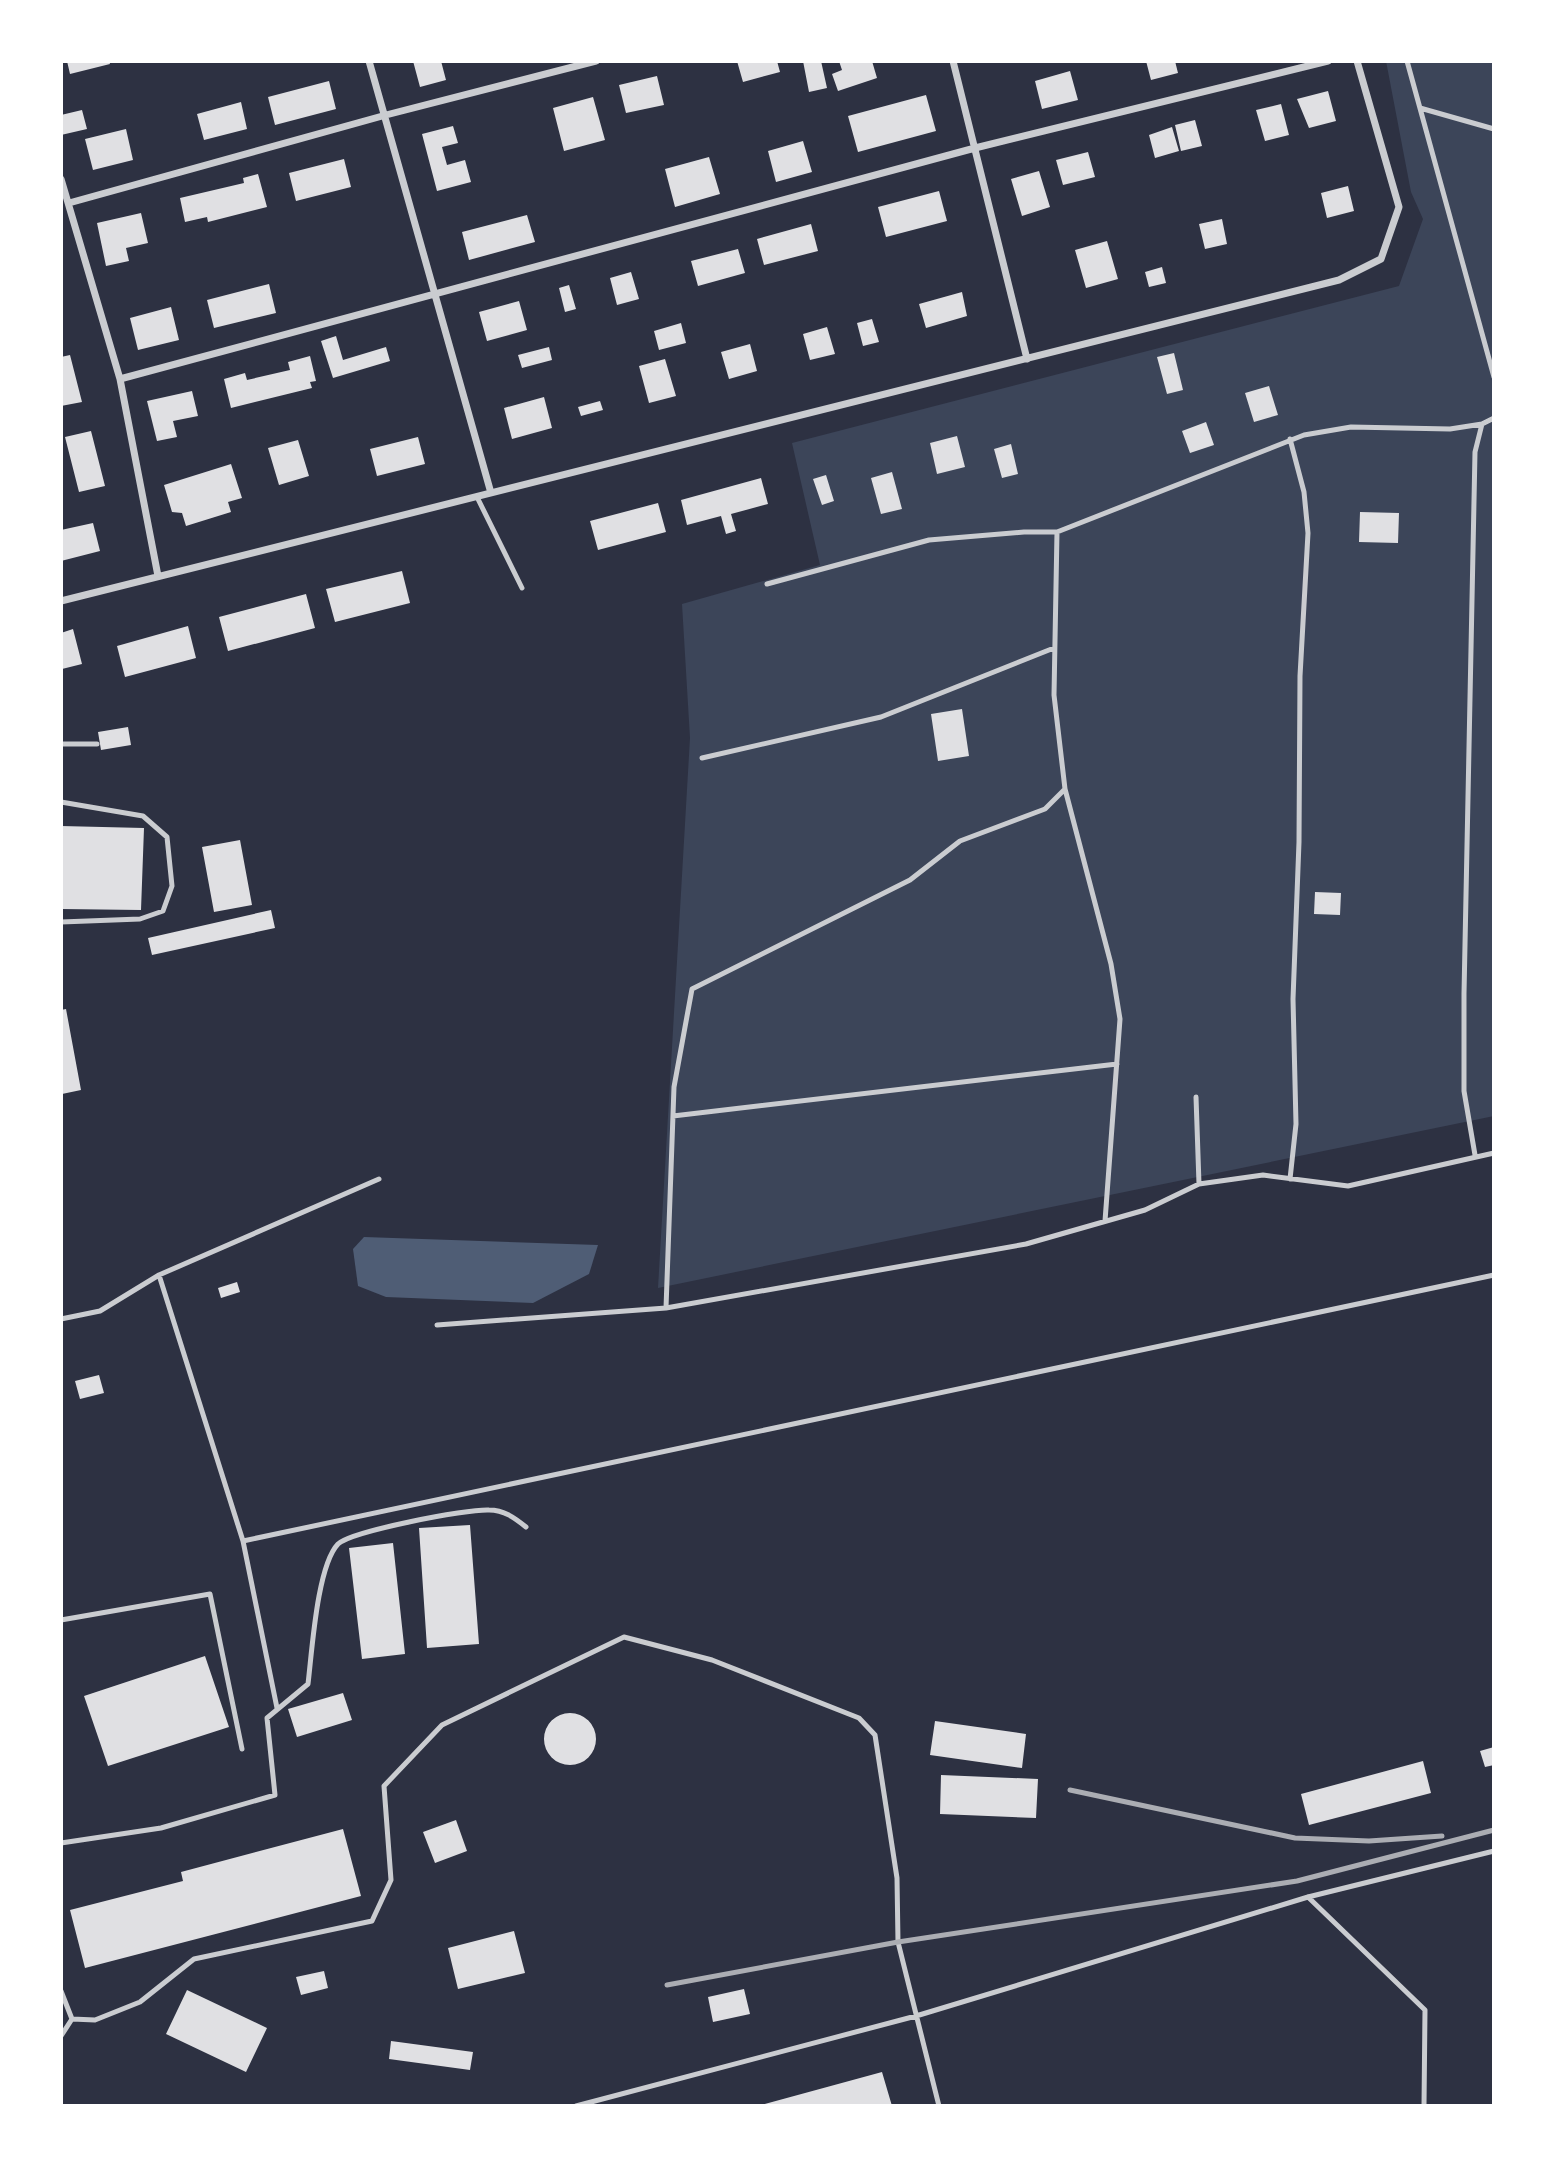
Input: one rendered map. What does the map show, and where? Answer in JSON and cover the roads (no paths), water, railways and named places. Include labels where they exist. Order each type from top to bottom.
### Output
[{"type":"street","points":[[369,61],[491,493]]},
{"type":"street","points":[[69,203],[386,115],[596,61]]},
{"type":"street","points":[[953,61],[1027,359]]},
{"type":"street","points":[[120,379],[975,148],[1328,61]]},
{"type":"street","points":[[61,601],[1339,281],[1381,259],[1399,207],[1357,61]]},
{"type":"street","points":[[61,179],[120,379],[158,576]]},
{"type":"lane","points":[[1407,61],[1494,377]]},
{"type":"lane","points":[[1420,108],[1494,130]]},
{"type":"lane","points":[[767,584],[929,540],[1024,532],[1058,532],[1290,439],[1352,427],[1411,430],[1482,424],[1494,418]]},
{"type":"lane","points":[[1475,1155],[1464,1091],[1465,940],[1475,452],[1482,424]]},
{"type":"lane","points":[[1290,439],[1304,492],[1308,533],[1300,676],[1299,842],[1293,999],[1296,1124],[1290,1179]]},
{"type":"lane","points":[[477,496],[522,588]]},
{"type":"lane","points":[[1058,532],[1055,707],[1065,789],[1116,986],[1120,1019],[1105,1221]]},
{"type":"lane","points":[[702,758],[881,717],[1054,648]]},
{"type":"lane","points":[[61,744],[97,744]]},
{"type":"lane","points":[[666,1308],[674,1087],[692,989],[910,880],[960,841],[1045,809],[1065,789]]},
{"type":"lane","points":[[61,802],[143,816],[167,837],[172,886],[163,911],[140,919],[61,922]]},
{"type":"lane","points":[[673,1116],[1117,1064]]},
{"type":"lane","points":[[1196,1097],[1199,1184]]},
{"type":"lane","points":[[436,1325],[666,1308],[1026,1244],[1145,1210],[1199,1184],[1263,1175],[1349,1186],[1475,1155],[1494,1153]]},
{"type":"lane","points":[[61,1319],[100,1311],[159,1275],[379,1179]]},
{"type":"lane","points":[[159,1275],[243,1541],[277,1708]]},
{"type":"lane","points":[[243,1541],[1494,1275]]},
{"type":"lane","points":[[61,1843],[161,1828],[275,1795],[267,1718],[308,1684],[325,1566],[339,1543],[379,1528],[489,1510],[513,1515],[526,1527]]},
{"type":"lane","points":[[61,1620],[210,1594],[243,1749]]},
{"type":"lane","points":[[72,2019],[95,2020],[140,2002],[194,1959],[372,1921],[391,1880],[384,1786],[442,1725],[624,1637],[712,1660],[859,1718],[875,1735],[897,1878],[898,1942],[939,2106]]},
{"type":"lane","points":[[576,2106],[916,2016],[1308,1897],[1494,1851]]},
{"type":"lane","points":[[1308,1897],[1424,2010],[1424,2106]]},
{"type":"lane","points":[[61,1992],[72,2019]]},
{"type":"lane","points":[[61,2036],[72,2019]]},
{"type":"railway","points":[[1070,1790],[1295,1838],[1369,1841],[1442,1836]]},
{"type":"railway","points":[[667,1985],[898,1942],[1297,1881],[1494,1830]]}]
